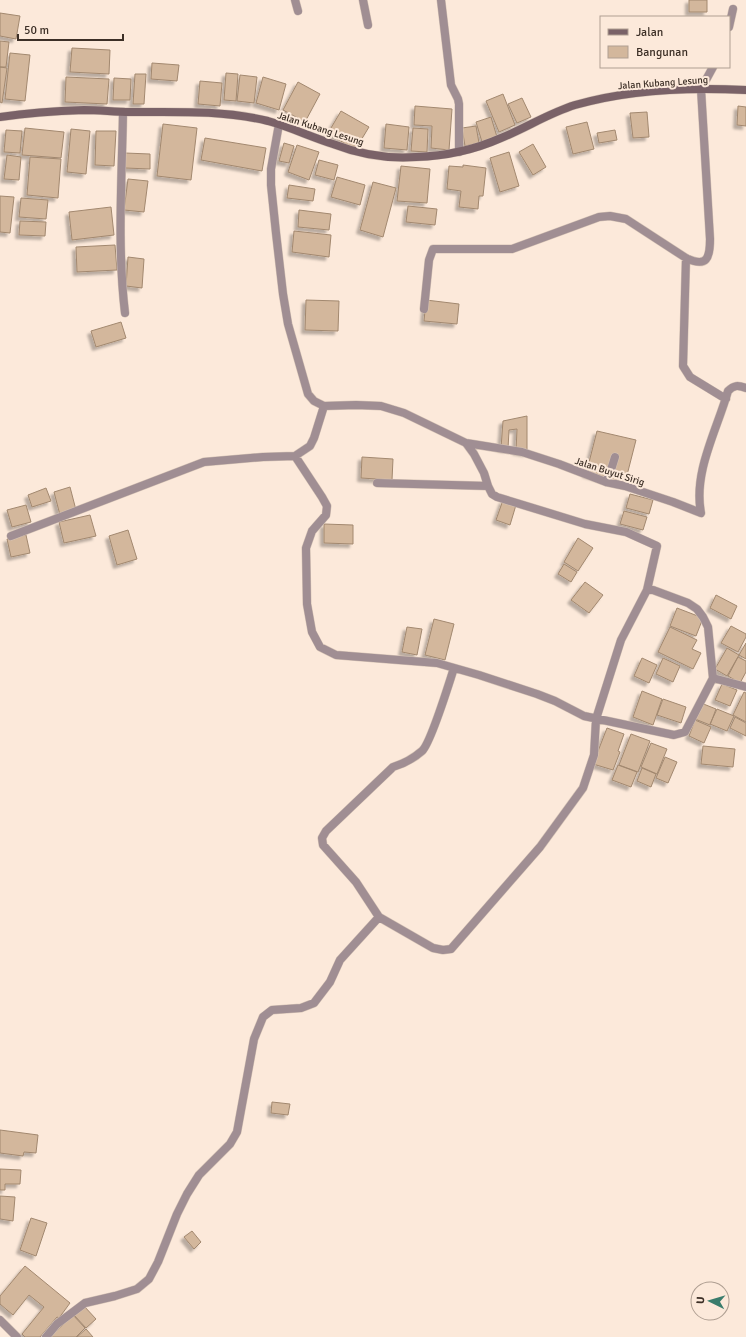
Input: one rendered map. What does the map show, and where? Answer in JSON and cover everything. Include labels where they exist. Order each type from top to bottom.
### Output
[{"type":"street","points":[[296,0],[298,11]]},
{"type":"street","points":[[363,0],[368,25]]},
{"type":"street","points":[[441,0],[451,85],[458,99],[459,152]]},
{"type":"street","points":[[730,23],[733,10]]},
{"type":"street","points":[[424,309],[429,260],[433,249],[512,249],[599,217],[610,216],[626,219],[686,258],[701,263],[706,260],[710,251],[710,239],[701,89],[712,68]]},
{"type":"street","name":"Jalan Kubang Lesung","points":[[0,117],[86,110],[123,112],[212,112],[247,117],[279,124],[355,152],[399,158],[443,155],[467,151],[492,142],[573,106],[605,97],[662,90],[708,88],[746,90]]},
{"type":"street","points":[[123,112],[121,208],[122,287],[125,313]]},
{"type":"street","points":[[279,124],[271,185],[283,294],[288,324],[308,394],[314,401],[324,406],[381,406],[404,413],[466,443],[484,472],[492,494],[497,497],[585,524],[626,532],[657,546],[647,590],[621,640],[596,719],[594,755],[583,788],[540,847],[450,949],[443,950],[433,948],[379,917],[356,882],[322,845],[322,838],[326,831],[393,767],[401,764],[423,750],[429,738],[454,668]]},
{"type":"street","points":[[686,258],[683,366],[690,377],[726,398],[728,392],[733,386],[738,385],[746,388]]},
{"type":"street","name":"Jalan Buyut Sirig","points":[[466,443],[522,452],[560,464],[606,482],[625,486],[673,502],[701,513],[699,505],[702,466],[726,398]]},
{"type":"street","points":[[11,536],[204,462],[294,456],[310,446],[324,406]]},
{"type":"street","points":[[294,456],[327,506],[326,515],[312,531],[306,548],[307,604],[312,632],[320,647],[336,655],[437,663],[536,694],[584,716],[674,735],[680,734],[685,732],[688,728],[712,678],[708,627],[697,609],[688,603],[652,590],[647,590]]},
{"type":"street","points":[[606,482],[615,458]]},
{"type":"street","points":[[377,483],[488,486]]},
{"type":"street","points":[[712,678],[746,687]]},
{"type":"street","points":[[46,1337],[58,1324],[85,1303],[138,1289],[149,1279],[158,1262],[177,1214],[187,1194],[199,1175],[230,1144],[237,1132],[254,1039],[263,1017],[272,1010],[301,1008],[314,1003],[330,982],[340,960],[379,917]]},
{"type":"street","points":[[0,1320],[17,1337]]},
{"type":"building","points":[[689,0],[707,0],[707,12],[689,12]]},
{"type":"building","points":[[0,13],[20,16],[16,39],[0,36]]},
{"type":"building","points":[[0,41],[9,42],[6,67],[0,67]]},
{"type":"building","points":[[72,48],[110,50],[109,74],[70,72]]},
{"type":"building","points":[[10,53],[30,55],[25,101],[5,99]]},
{"type":"building","points":[[152,63],[179,65],[177,81],[151,79]]},
{"type":"building","points":[[0,67],[7,68],[2,103],[0,102]]},
{"type":"building","points":[[226,73],[238,74],[236,101],[224,100]]},
{"type":"building","points":[[135,74],[146,74],[144,104],[133,104]]},
{"type":"building","points":[[240,75],[257,77],[254,103],[237,101]]},
{"type":"building","points":[[66,77],[109,79],[107,104],[65,102]]},
{"type":"building","points":[[263,77],[286,84],[279,110],[256,103]]},
{"type":"building","points":[[114,78],[131,79],[130,100],[113,100]]},
{"type":"building","points":[[200,81],[222,83],[220,106],[198,104]]},
{"type":"building","points":[[298,82],[320,94],[305,122],[283,110]]},
{"type":"building","points":[[503,94],[515,125],[499,132],[486,101]]},
{"type":"building","points":[[522,98],[531,117],[517,123],[508,104]]},
{"type":"building","points":[[415,106],[452,109],[449,150],[431,148],[432,126],[414,125]]},
{"type":"building","points":[[738,106],[746,107],[746,126],[737,125]]},
{"type":"building","points":[[341,111],[369,127],[355,150],[328,133]]},
{"type":"building","points":[[647,112],[649,137],[633,138],[630,113]]},
{"type":"building","points":[[491,117],[497,137],[482,142],[476,122]]},
{"type":"building","points":[[587,122],[594,149],[573,154],[566,127]]},
{"type":"building","points":[[163,124],[197,128],[191,180],[157,176]]},
{"type":"building","points":[[386,124],[409,127],[407,150],[384,148]]},
{"type":"building","points":[[476,126],[479,143],[465,146],[462,128]]},
{"type":"building","points":[[25,128],[64,132],[61,158],[22,155]]},
{"type":"building","points":[[413,128],[428,129],[427,152],[411,151]]},
{"type":"building","points":[[71,129],[90,131],[86,174],[67,172]]},
{"type":"building","points":[[6,130],[22,131],[20,153],[4,152]]},
{"type":"building","points":[[615,130],[617,140],[599,143],[597,133]]},
{"type":"building","points":[[96,131],[116,131],[114,166],[95,165]]},
{"type":"building","points":[[205,138],[266,148],[262,171],[201,160]]},
{"type":"building","points":[[284,143],[294,146],[289,163],[279,161]]},
{"type":"building","points":[[533,144],[546,167],[533,175],[519,152]]},
{"type":"building","points":[[297,145],[319,152],[309,180],[288,172]]},
{"type":"building","points":[[509,152],[519,186],[500,192],[490,158]]},
{"type":"building","points":[[125,153],[150,154],[150,169],[125,168]]},
{"type":"building","points":[[7,155],[21,157],[19,180],[4,179]]},
{"type":"building","points":[[30,157],[61,159],[58,198],[27,195]]},
{"type":"building","points":[[319,160],[338,165],[334,180],[315,175]]},
{"type":"building","points":[[463,165],[486,168],[483,196],[479,196],[478,209],[459,207],[461,191],[447,189],[449,166],[463,167]]},
{"type":"building","points":[[401,166],[430,169],[427,203],[397,201]]},
{"type":"building","points":[[337,177],[365,185],[360,205],[331,197]]},
{"type":"building","points":[[128,179],[148,181],[144,212],[124,210]]},
{"type":"building","points":[[373,182],[396,188],[383,237],[360,230]]},
{"type":"building","points":[[289,185],[315,189],[313,201],[287,198]]},
{"type":"building","points":[[0,196],[14,197],[10,233],[0,232]]},
{"type":"building","points":[[21,198],[48,200],[46,219],[19,217]]},
{"type":"building","points":[[408,206],[437,209],[435,225],[406,222]]},
{"type":"building","points":[[111,207],[114,235],[72,240],[69,212]]},
{"type":"building","points":[[299,210],[331,214],[329,230],[298,227]]},
{"type":"building","points":[[20,221],[46,222],[45,236],[19,235]]},
{"type":"building","points":[[294,231],[331,235],[329,257],[292,252]]},
{"type":"building","points":[[115,245],[117,270],[77,272],[76,247]]},
{"type":"building","points":[[128,257],[144,259],[142,288],[126,286]]},
{"type":"building","points":[[306,300],[339,301],[338,331],[305,330]]},
{"type":"building","points":[[426,300],[459,304],[457,324],[424,321]]},
{"type":"building","points":[[121,322],[126,338],[96,347],[91,331]]},
{"type":"building","points":[[527,416],[527,453],[516,451],[517,429],[509,430],[508,449],[501,448],[503,421]]},
{"type":"building","points":[[597,431],[636,440],[625,483],[586,474]]},
{"type":"building","points":[[362,457],[393,459],[392,480],[361,478]]},
{"type":"building","points":[[70,487],[76,510],[60,515],[54,492]]},
{"type":"building","points":[[46,488],[51,501],[32,507],[28,495]]},
{"type":"building","points":[[630,494],[653,500],[649,514],[626,508]]},
{"type":"building","points":[[503,500],[516,505],[510,525],[496,520]]},
{"type":"building","points":[[26,505],[31,522],[12,527],[7,510]]},
{"type":"building","points":[[624,511],[647,517],[643,530],[620,524]]},
{"type":"building","points":[[90,515],[96,536],[64,543],[59,522]]},
{"type":"building","points":[[324,524],[353,525],[353,544],[324,543]]},
{"type":"building","points":[[128,530],[137,559],[117,565],[109,536]]},
{"type":"building","points":[[26,535],[30,553],[11,557],[7,539]]},
{"type":"building","points":[[578,538],[593,548],[578,571],[564,562]]},
{"type":"building","points":[[564,564],[577,572],[571,582],[558,574]]},
{"type":"building","points":[[585,582],[603,595],[589,613],[571,600]]},
{"type":"building","points":[[716,595],[737,606],[731,619],[710,608]]},
{"type":"building","points":[[677,608],[703,618],[696,636],[670,626]]},
{"type":"building","points":[[434,619],[454,624],[445,660],[425,655]]},
{"type":"building","points":[[731,626],[746,634],[746,637],[738,652],[721,643]]},
{"type":"building","points":[[407,627],[422,629],[417,655],[402,652]]},
{"type":"building","points":[[670,627],[697,640],[692,649],[701,653],[693,669],[658,652]]},
{"type":"building","points":[[746,643],[746,659],[739,655]]},
{"type":"building","points":[[727,648],[739,655],[727,676],[715,669]]},
{"type":"building","points":[[738,657],[746,661],[746,672],[740,683],[728,676]]},
{"type":"building","points":[[642,658],[657,665],[649,683],[634,676]]},
{"type":"building","points":[[663,658],[680,666],[673,682],[656,674]]},
{"type":"building","points":[[722,684],[737,690],[730,706],[715,700]]},
{"type":"building","points":[[642,691],[662,699],[653,725],[633,717]]},
{"type":"building","points":[[744,692],[746,693],[746,722],[733,715]]},
{"type":"building","points":[[663,699],[686,707],[681,723],[657,715]]},
{"type":"building","points":[[701,703],[716,709],[710,725],[695,719]]},
{"type":"building","points":[[717,709],[734,716],[727,731],[710,724]]},
{"type":"building","points":[[735,717],[746,723],[746,736],[730,728]]},
{"type":"building","points":[[695,720],[711,727],[704,743],[689,736]]},
{"type":"building","points":[[607,728],[624,734],[618,751],[620,752],[613,770],[593,764]]},
{"type":"building","points":[[631,734],[650,741],[638,772],[619,765]]},
{"type":"building","points":[[651,743],[667,749],[657,774],[641,767]]},
{"type":"building","points":[[703,746],[735,749],[733,767],[701,764]]},
{"type":"building","points":[[665,757],[677,762],[668,783],[656,778]]},
{"type":"building","points":[[618,765],[637,772],[631,787],[612,780]]},
{"type":"building","points":[[642,768],[656,774],[651,787],[637,781]]},
{"type":"building","points":[[272,1102],[290,1104],[288,1115],[271,1113]]},
{"type":"building","points":[[0,1130],[38,1135],[36,1153],[24,1152],[23,1156],[0,1153]]},
{"type":"building","points":[[0,1169],[21,1170],[20,1184],[5,1184],[5,1190],[0,1190]]},
{"type":"building","points":[[0,1196],[15,1197],[13,1221],[0,1219]]},
{"type":"building","points":[[31,1218],[47,1223],[36,1256],[20,1250]]},
{"type":"building","points":[[192,1231],[201,1242],[194,1249],[184,1237]]},
{"type":"building","points":[[25,1266],[70,1303],[59,1318],[57,1317],[40,1337],[25,1337],[22,1334],[44,1307],[29,1295],[13,1315],[0,1304],[0,1296]]},
{"type":"building","points":[[84,1306],[96,1319],[86,1328],[74,1315]]},
{"type":"building","points":[[73,1315],[85,1328],[76,1337],[50,1337]]},
{"type":"building","points":[[86,1329],[93,1337],[77,1337]]}]
